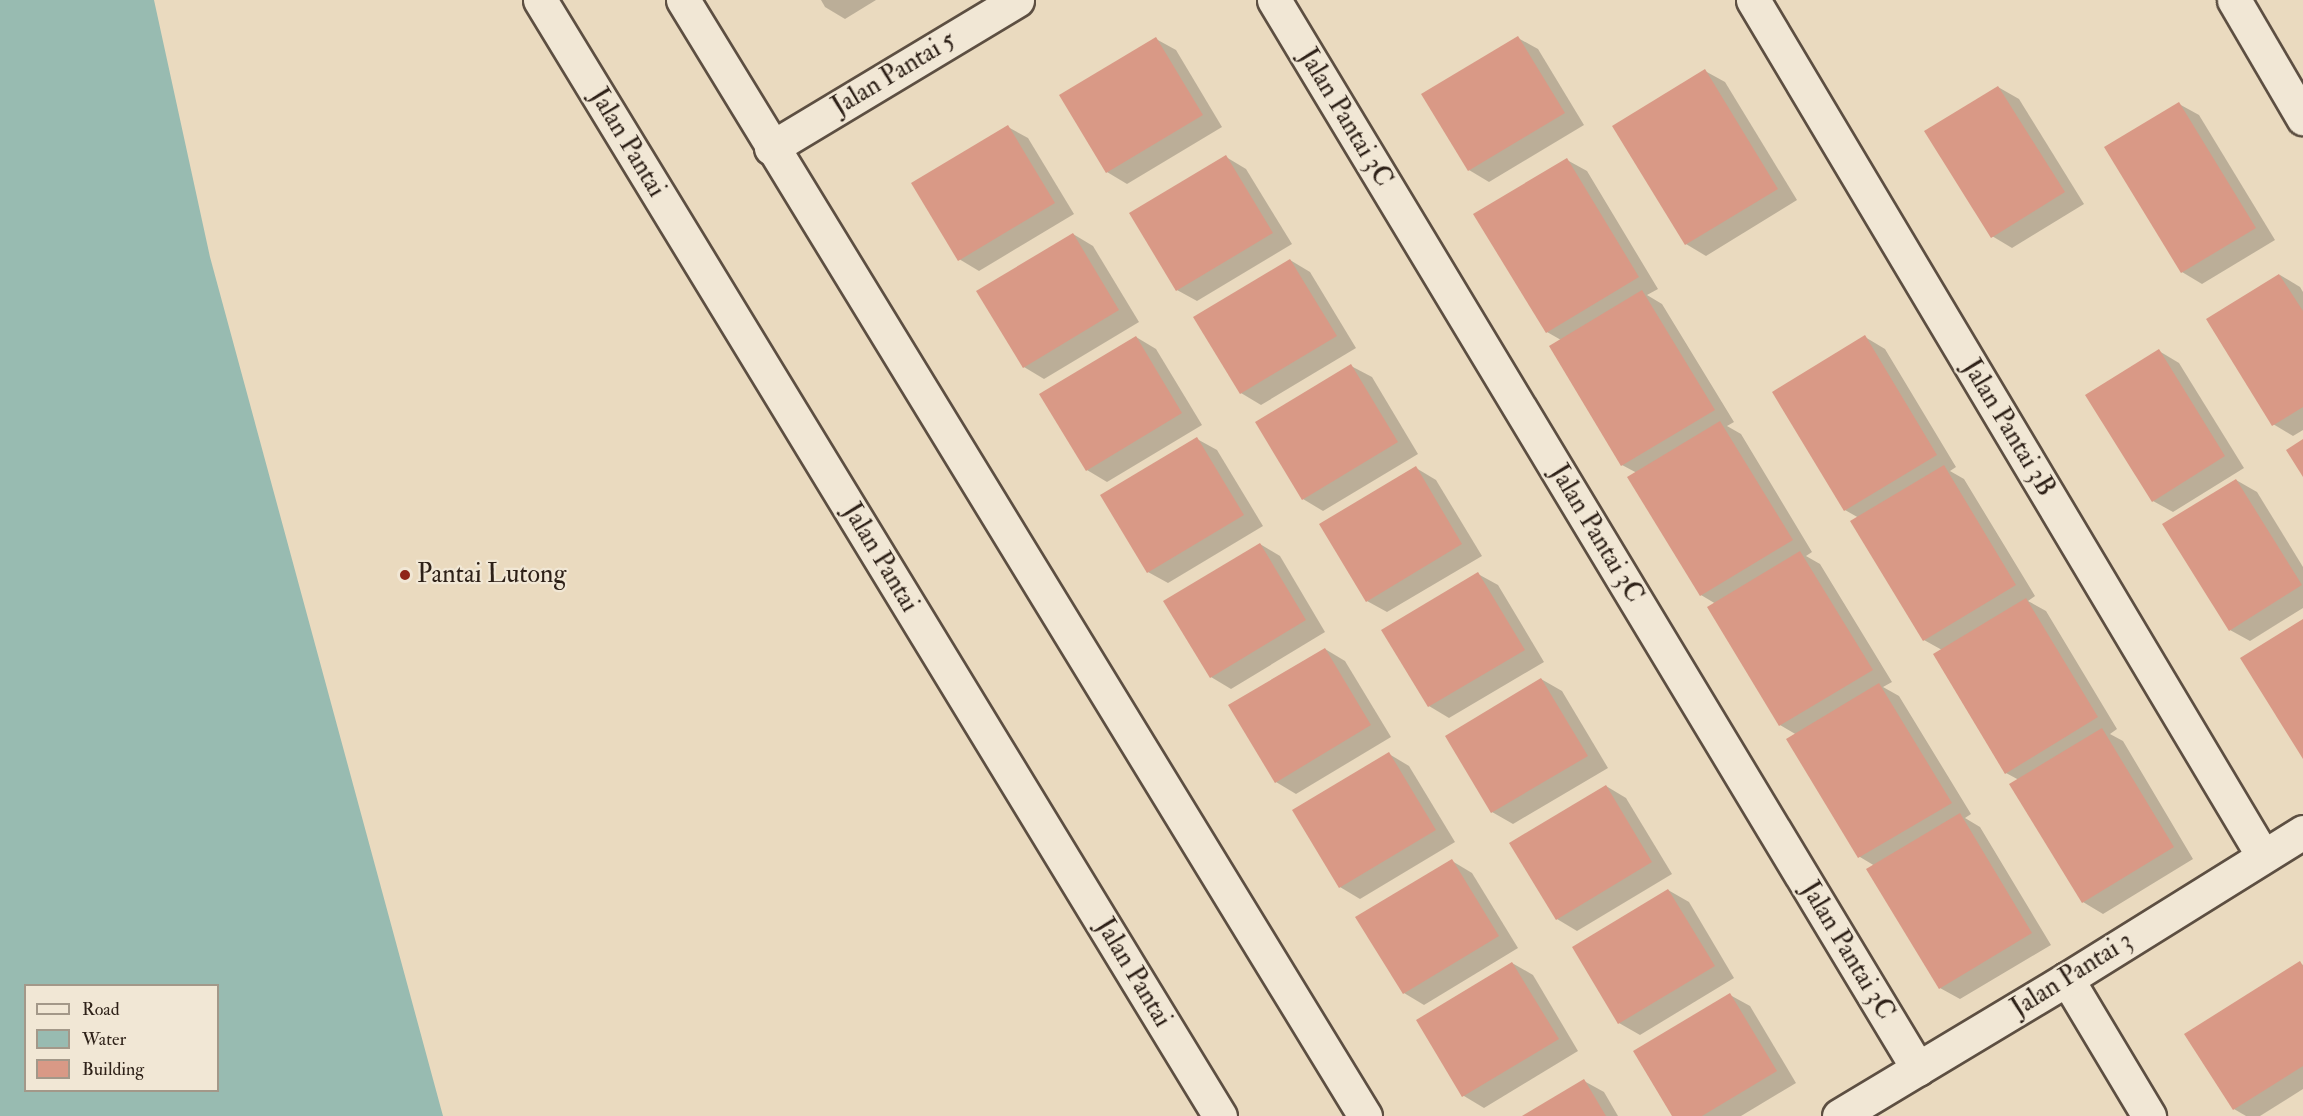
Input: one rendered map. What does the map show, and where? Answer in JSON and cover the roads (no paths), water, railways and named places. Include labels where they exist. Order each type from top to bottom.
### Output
[{"type":"street","name":"Jalan Pantai","points":[[540,0],[1220,1116]]},
{"type":"street","points":[[683,0],[771,148],[1365,1116]]},
{"type":"street","name":"Jalan Pantai 5","points":[[771,148],[1017,0]]},
{"type":"street","name":"Jalan Pantai 3C","points":[[1274,0],[1918,1069]]},
{"type":"street","name":"Jalan Pantai 3B","points":[[1753,0],[2263,856]]},
{"type":"street","points":[[2234,0],[2303,118]]},
{"type":"street","name":"Jalan Pantai 3","points":[[1839,1116],[2067,979],[2303,832]]},
{"type":"street","points":[[2067,979],[2150,1116]]},
{"type":"water","points":[[0,0],[154,0],[210,257],[443,1116],[0,1116]]},
{"type":"place","name":"Pantai Lutong","points":[[405,575]]}]
